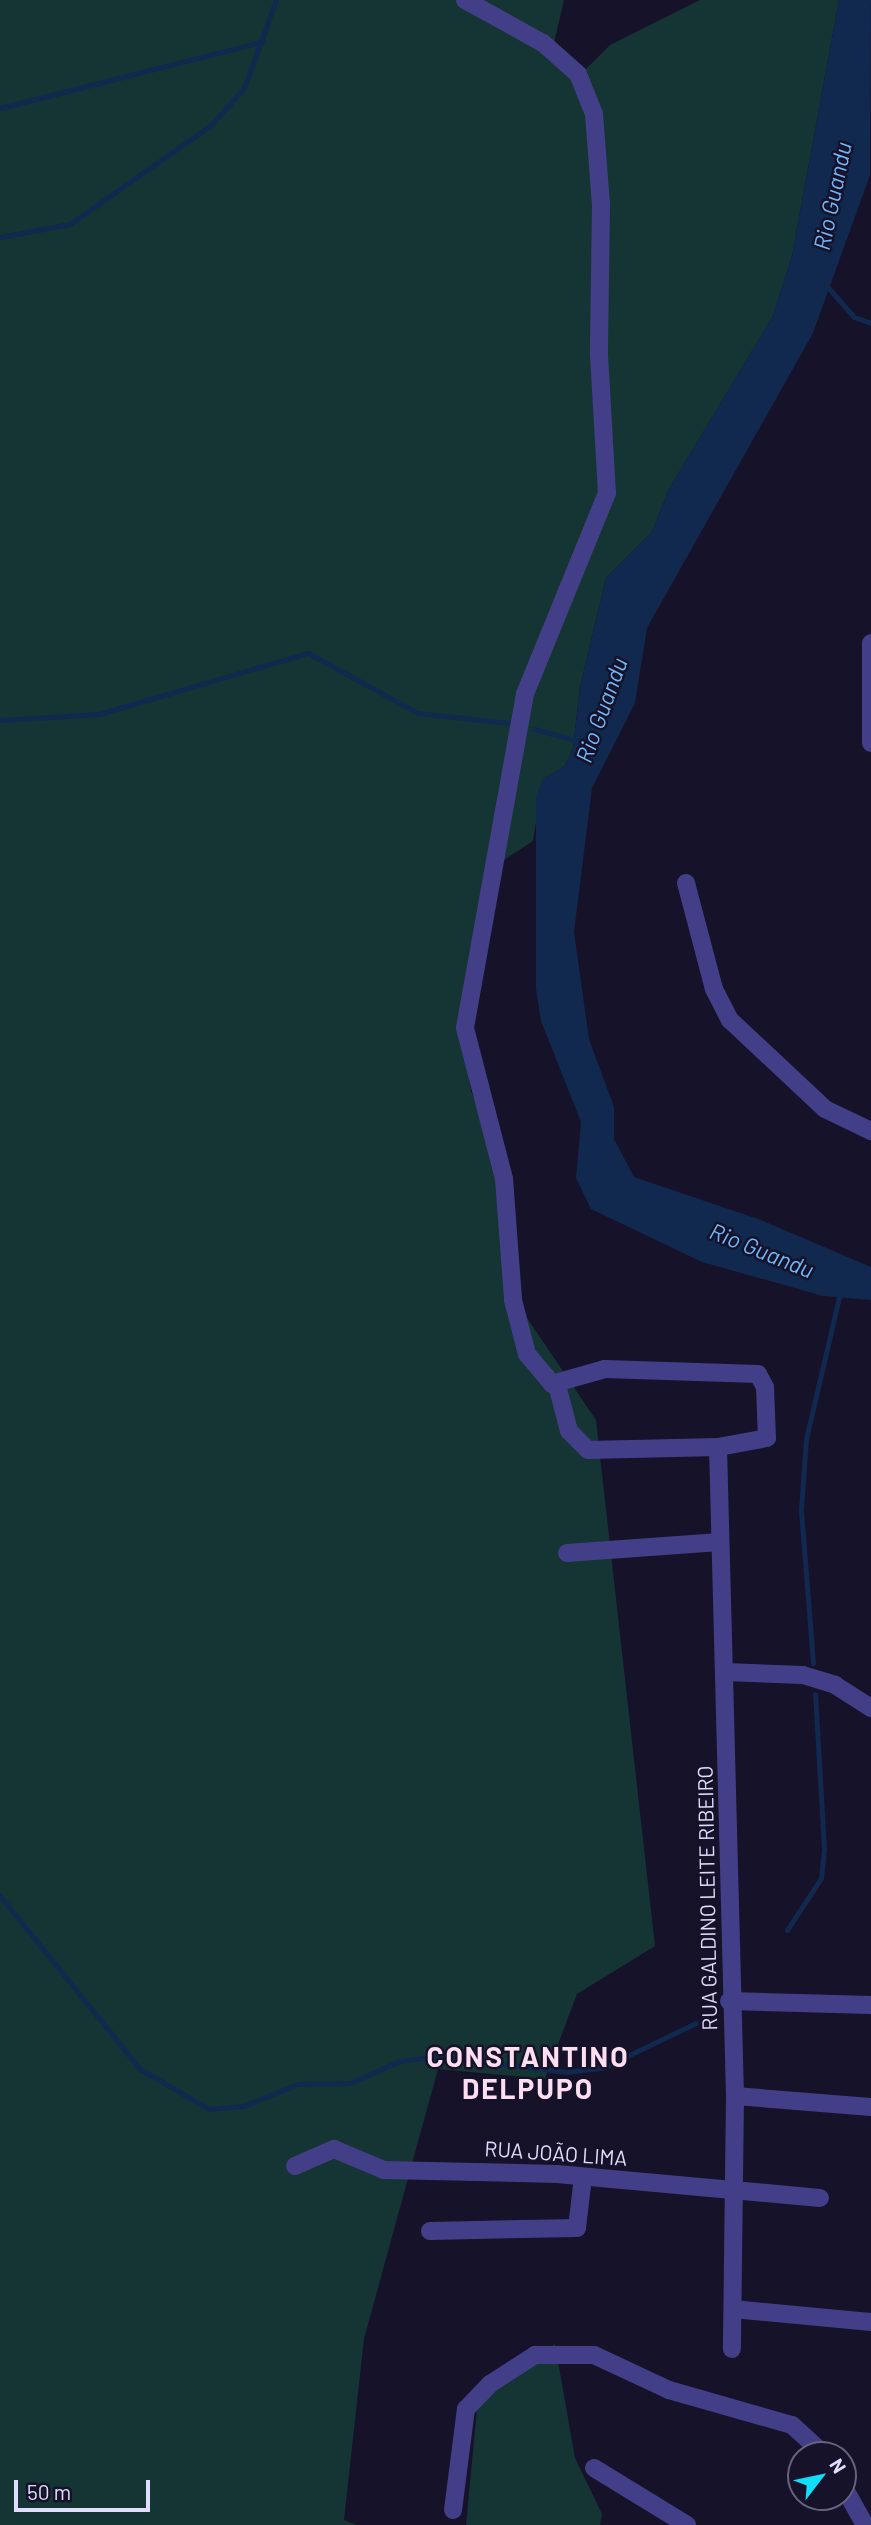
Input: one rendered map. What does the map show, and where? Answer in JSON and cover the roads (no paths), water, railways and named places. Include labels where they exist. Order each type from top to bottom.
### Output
[{"type":"street","points":[[465,0],[572,66],[589,94],[599,157],[607,493],[525,694],[465,1028],[501,1164],[510,1286],[527,1354],[557,1385],[569,1431],[588,1450],[718,1447],[766,1440],[760,1375],[605,1369],[557,1385]]},
{"type":"street","points":[[871,643],[871,743]]},
{"type":"street","points":[[686,883],[714,989],[730,1020],[825,1109],[871,1131]]},
{"type":"street","name":"RUA GALDINO LEITE RIBEIRO","points":[[718,1447],[726,1672],[729,2001],[735,2096],[732,2349]]},
{"type":"street","points":[[567,1553],[720,1542]]},
{"type":"street","points":[[726,1672],[803,1675],[835,1685],[871,1708]]},
{"type":"street","points":[[729,2001],[871,2005]]},
{"type":"street","points":[[735,2096],[871,2107]]},
{"type":"street","name":"RUA JOÃO LIMA","points":[[295,2166],[334,2149],[384,2170],[583,2176],[820,2198]]},
{"type":"street","points":[[430,2231],[577,2228],[583,2176]]},
{"type":"street","points":[[733,2309],[871,2322]]},
{"type":"street","points":[[453,2510],[466,2409],[490,2384],[535,2356],[594,2355],[669,2390],[792,2425],[810,2441]]},
{"type":"street","points":[[594,2468],[687,2525]]},
{"type":"water","name":"Rio Guandu","points":[[839,0],[871,0],[870,175],[813,333],[647,628],[635,703],[592,788],[574,932],[589,1039],[614,1107],[614,1139],[634,1177],[761,1220],[871,1267],[871,1300],[823,1296],[702,1262],[591,1209],[576,1178],[581,1122],[541,1021],[536,989],[536,797],[543,779],[565,766],[573,748],[580,687],[606,578],[652,532],[669,489],[773,316],[792,256]]},
{"type":"waterway","points":[[0,237],[70,224],[211,125],[244,88],[276,0]]},
{"type":"waterway","points":[[0,108],[264,41]]},
{"type":"waterway","points":[[824,283],[854,317],[871,323]]},
{"type":"waterway","points":[[0,720],[99,714],[308,653],[418,713],[508,723]]},
{"type":"waterway","name":"Rio Guandu","points":[[534,729],[579,741]]},
{"type":"waterway","points":[[813,1663],[801,1509],[806,1439],[840,1293]]},
{"type":"waterway","points":[[787,1930],[821,1878],[824,1849],[815,1694]]},
{"type":"waterway","points":[[0,1896],[140,2069],[209,2109],[243,2106],[298,2084],[350,2083],[400,2061],[438,2056],[567,2072],[602,2068],[696,2023]]},
{"type":"district","name":"CONSTANTINO DELPUPO","points":[[528,2072]]}]
